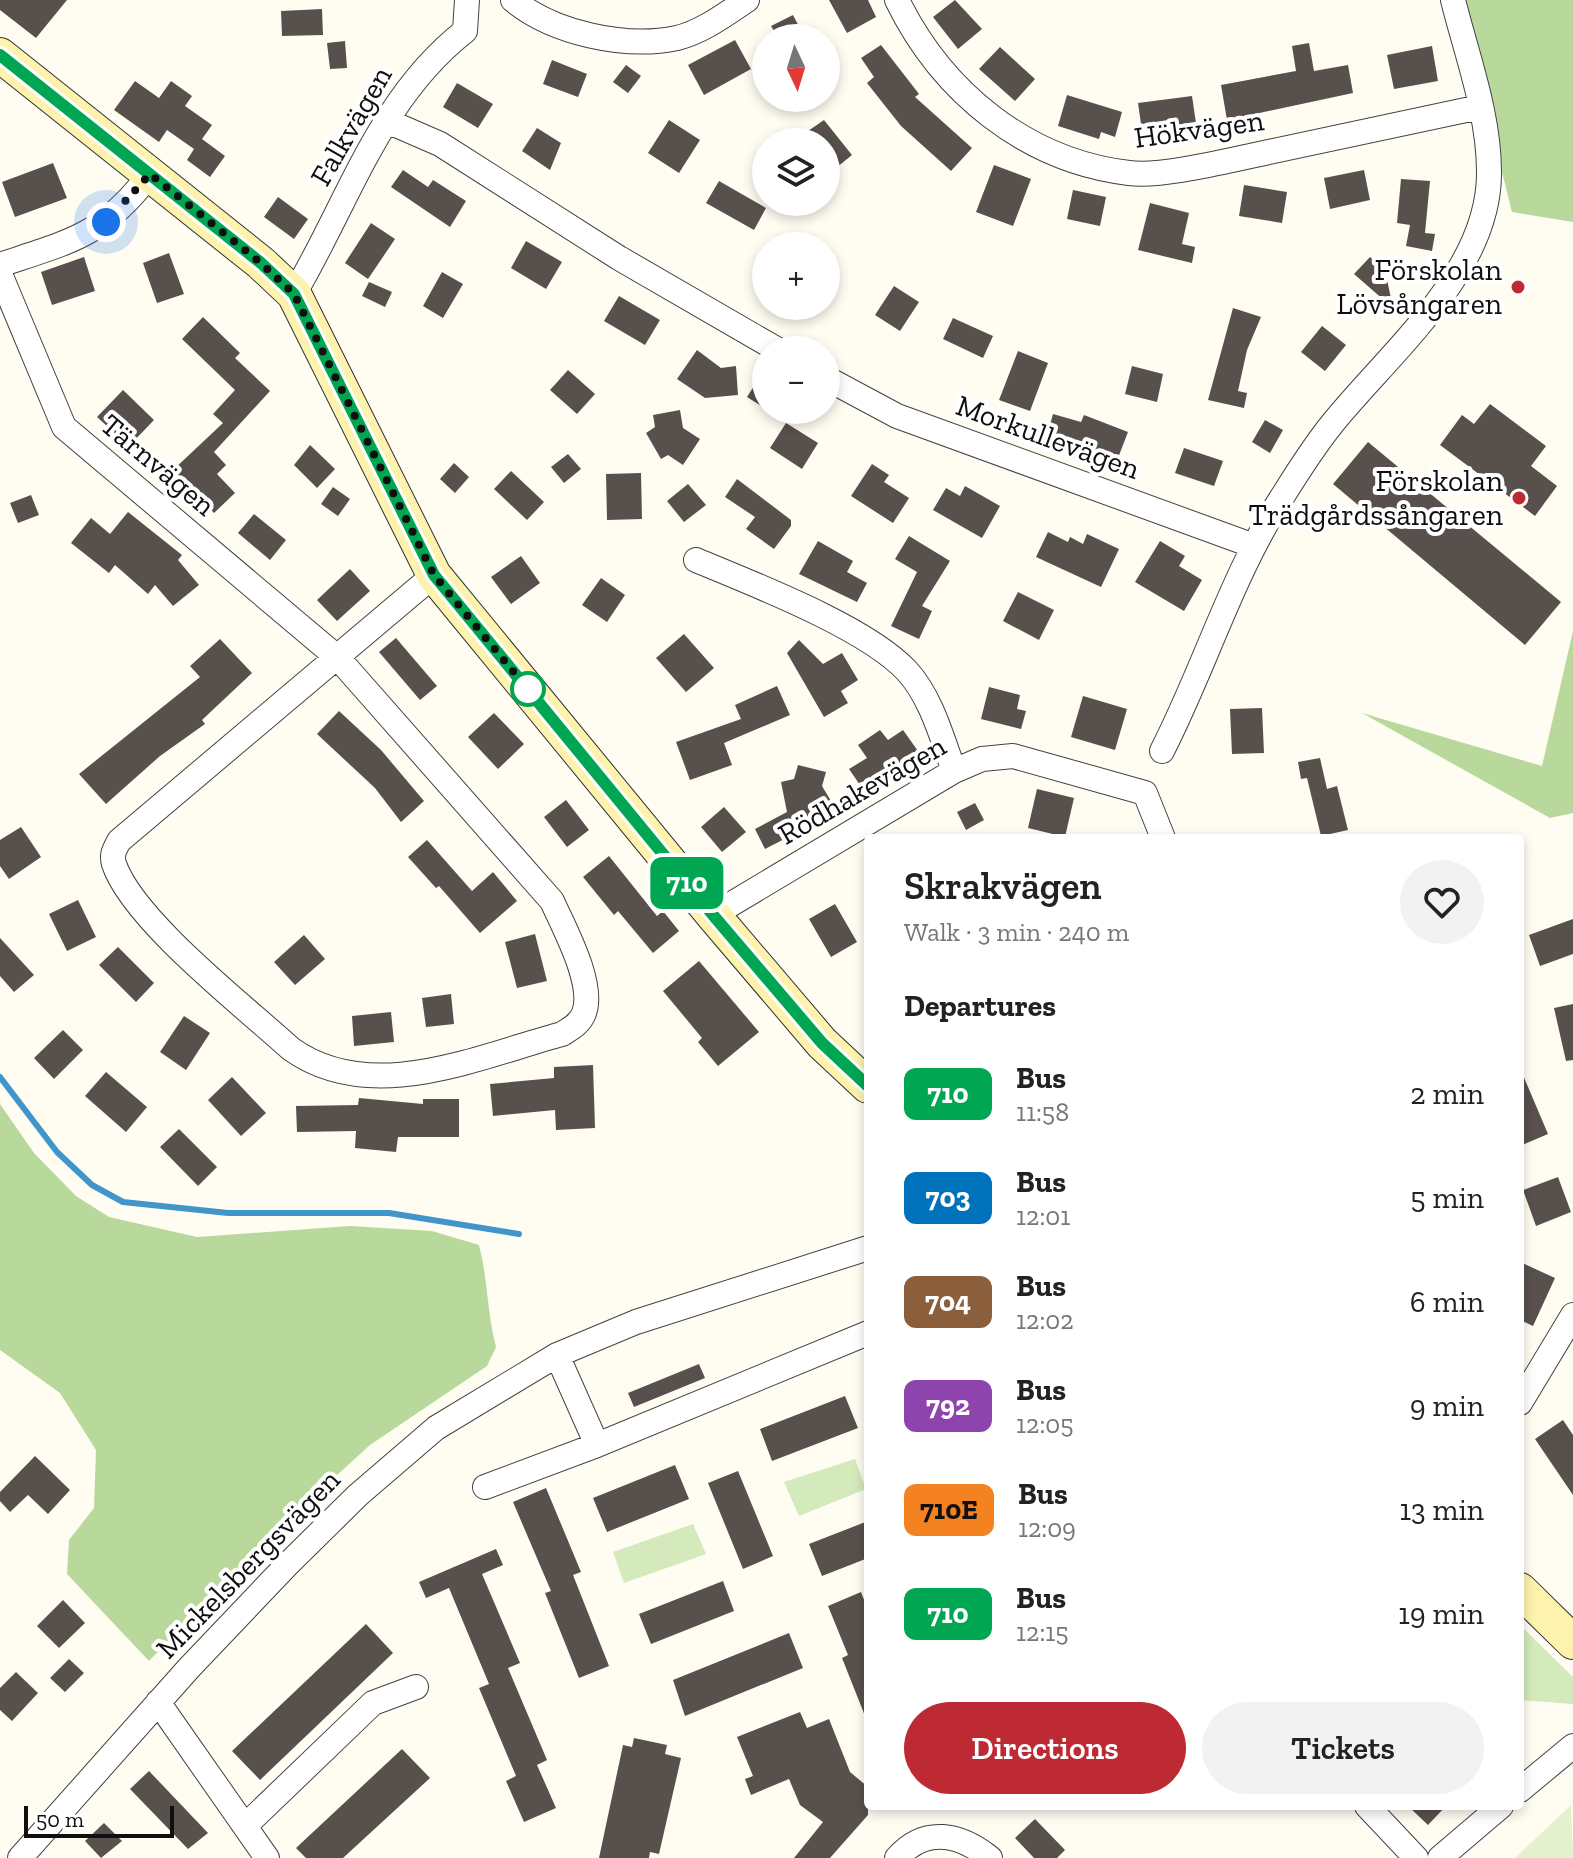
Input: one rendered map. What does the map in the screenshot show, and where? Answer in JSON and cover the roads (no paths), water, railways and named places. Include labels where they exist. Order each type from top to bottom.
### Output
[{"type":"street","name":"Falkvägen","points":[[294,294],[387,121],[415,77],[465,31],[467,0]]},
{"type":"street","points":[[513,0],[532,16],[599,37],[650,41],[678,38],[718,19],[747,0]]},
{"type":"street","name":"Hökvägen","points":[[897,0],[944,74],[995,122],[1053,156],[1132,174],[1212,164],[1480,107]]},
{"type":"street","points":[[1162,751],[1188,699],[1254,546],[1330,427],[1457,278],[1481,223],[1489,176],[1488,137],[1453,0]]},
{"type":"street","points":[[0,55],[261,263],[294,294],[434,575],[713,915],[822,1043],[864,1082]]},
{"type":"street","points":[[387,121],[440,144],[619,258],[754,336]]},
{"type":"street","points":[[0,265],[83,237],[120,212],[150,174]]},
{"type":"street","name":"Tärnvägen","points":[[0,274],[64,427],[338,658],[552,901],[569,939],[587,997],[584,1013],[576,1025],[562,1034],[414,1074],[382,1077],[308,1061],[145,915],[114,864],[112,853],[119,841],[338,658]]},
{"type":"street","name":"Morkullevägen","points":[[840,385],[897,416],[1254,546]]},
{"type":"street","points":[[696,560],[854,632],[908,671],[936,719],[954,771]]},
{"type":"street","points":[[338,658],[434,575]]},
{"type":"street","name":"Rödhakevägen","points":[[713,915],[954,771],[982,759],[1013,756],[1145,793],[1161,834]]},
{"type":"street","name":"Mickelsbergsvägen","points":[[20,1858],[158,1702],[358,1495],[436,1428],[557,1355],[636,1322],[864,1249]]},
{"type":"street","points":[[1524,1396],[1573,1315]]},
{"type":"street","points":[[485,1487],[597,1445],[864,1335]]},
{"type":"street","points":[[557,1355],[597,1445]]},
{"type":"street","points":[[1524,1594],[1573,1642]]},
{"type":"street","points":[[245,1826],[373,1703],[416,1687]]},
{"type":"street","points":[[158,1702],[267,1858]]},
{"type":"street","points":[[1524,1787],[1573,1746]]},
{"type":"street","points":[[1371,1810],[1416,1858]]},
{"type":"street","points":[[1440,1858],[1496,1810]]},
{"type":"street","points":[[897,1858],[921,1838],[951,1837],[967,1841],[990,1858]]},
{"type":"waterway","points":[[0,1077],[57,1152],[92,1185],[123,1202],[228,1213],[389,1213],[519,1234]]},
{"type":"place","name":"Förskolan Lövsångaren","points":[[1518,287]]},
{"type":"place","name":"Förskolan Trädgårdssångaren","points":[[1519,498]]}]
